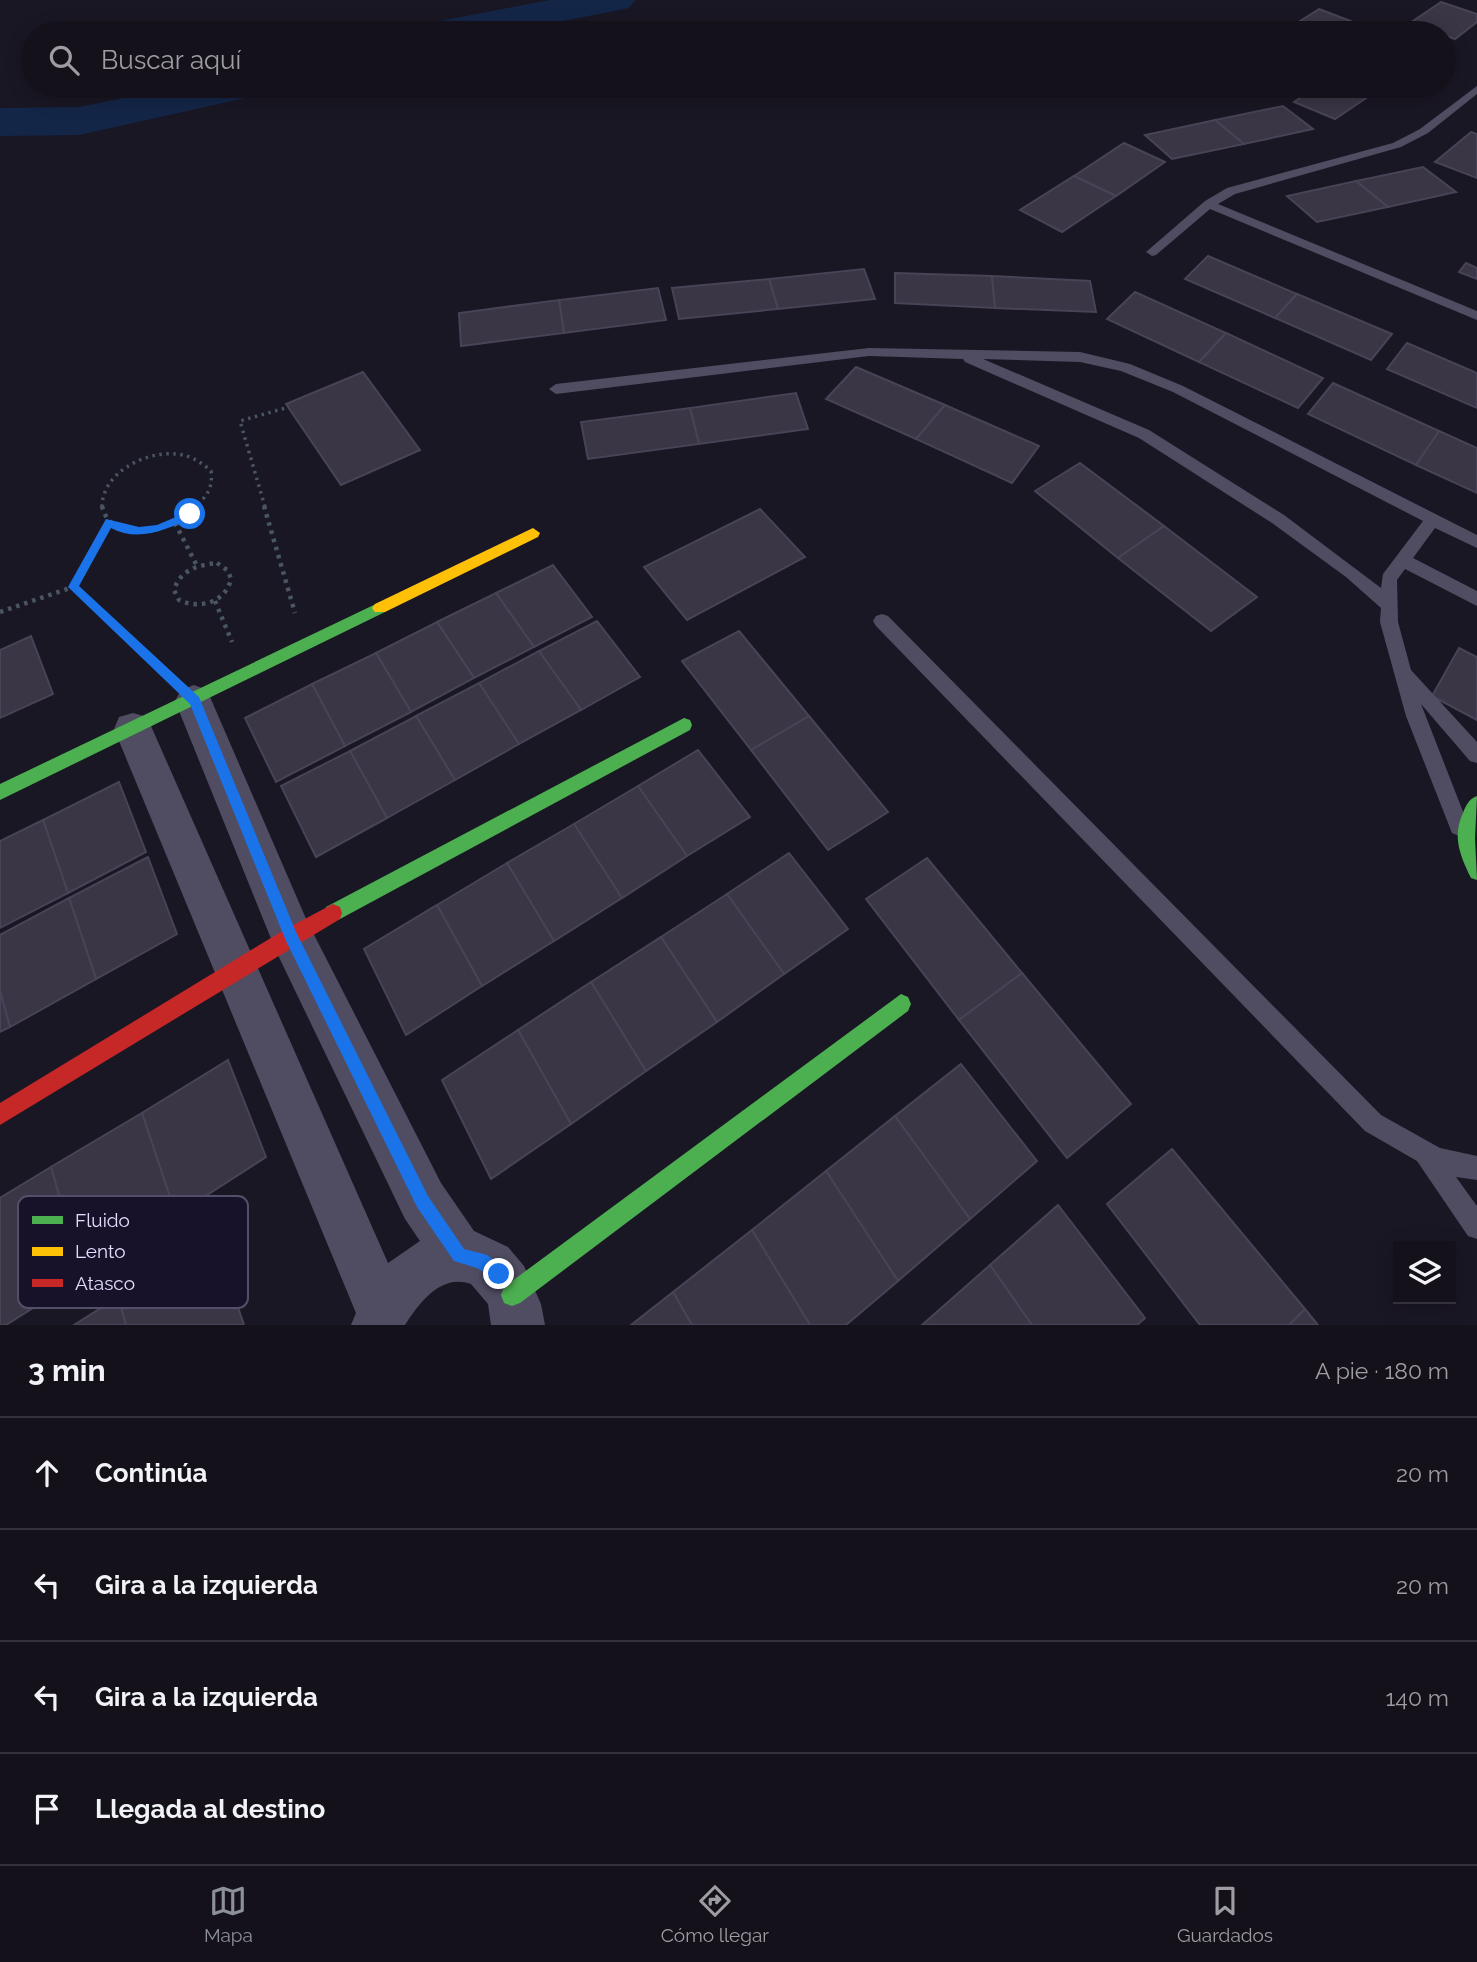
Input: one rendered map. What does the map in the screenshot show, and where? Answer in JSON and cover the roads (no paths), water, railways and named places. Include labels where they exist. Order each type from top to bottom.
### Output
[{"type":"street","points":[[0,792],[194,701],[303,644],[533,533]]},
{"type":"street","points":[[194,701],[291,936],[423,1201],[459,1255]]},
{"type":"street","points":[[0,1115],[291,936],[684,725]]},
{"type":"street","points":[[133,729],[380,1318]]},
{"type":"street","points":[[1477,804],[1466,822],[1465,841],[1477,872]]},
{"type":"street","points":[[380,1318],[391,1295],[415,1270],[430,1261],[459,1255],[481,1261],[499,1274],[515,1310],[901,1004]]},
{"type":"lane","points":[[1152,253],[1209,204],[1231,191],[1397,145],[1424,131],[1477,89]]},
{"type":"lane","points":[[1209,204],[1477,316]]},
{"type":"lane","points":[[556,388],[834,354],[903,352],[1080,357],[1125,367],[1178,389],[1477,542]]},
{"type":"lane","points":[[961,355],[1144,434],[1278,519],[1352,573],[1389,605]]},
{"type":"lane","points":[[1432,520],[1388,579],[1390,622],[1415,716],[1465,841]]},
{"type":"lane","points":[[1402,560],[1477,599]]},
{"type":"lane","points":[[882,621],[1373,1123],[1424,1152],[1465,1168],[1477,1168]]},
{"type":"lane","points":[[1403,670],[1477,755]]},
{"type":"lane","points":[[1424,1152],[1477,1227]]},
{"type":"waterway","points":[[503,21],[615,0]]},
{"type":"waterway","points":[[0,122],[79,121],[187,98]]}]
